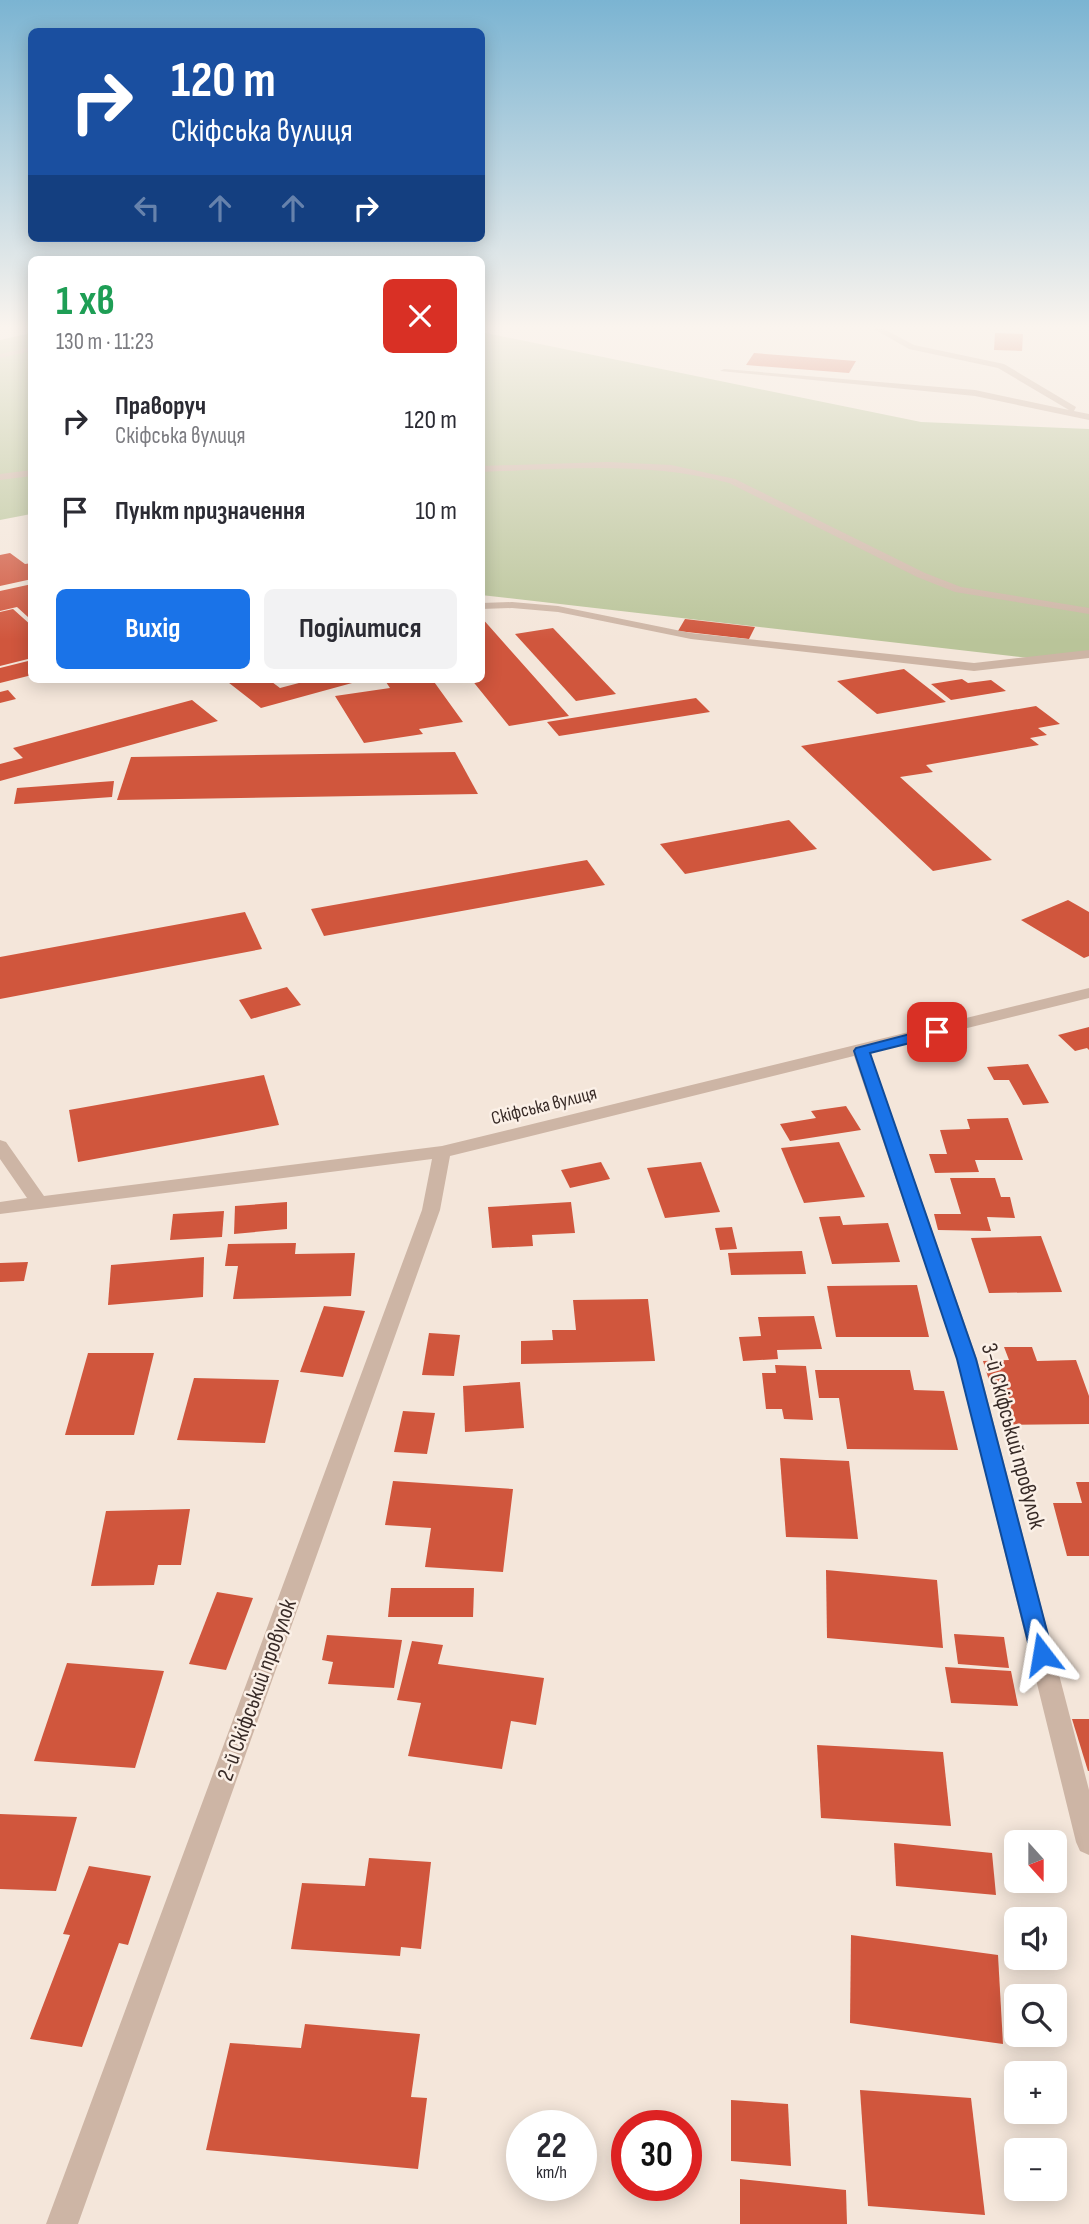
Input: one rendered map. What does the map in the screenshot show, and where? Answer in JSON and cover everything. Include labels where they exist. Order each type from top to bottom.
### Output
[{"type":"street","points":[[485,468],[637,466],[704,473],[732,481],[921,575],[959,590],[1089,611]]},
{"type":"street","points":[[0,477],[28,474]]},
{"type":"street","points":[[485,606],[558,609],[691,636],[974,667],[1089,654]]},
{"type":"street","name":"Скіфська вулиця","points":[[0,1208],[442,1152],[1089,993]]},
{"type":"street","name":"3-й Скіфський провулок","points":[[861,1051],[967,1359],[1089,1842]]},
{"type":"street","points":[[0,1146],[40,1204]]},
{"type":"street","name":"2-й Скіфський провулок","points":[[62,2224],[431,1210],[442,1152]]},
{"type":"green space","points":[[0,433],[28,433],[28,515],[0,520]]},
{"type":"green space","points":[[485,433],[1089,433],[1089,654],[1047,660],[485,595]]},
{"type":"building","points":[[10,553],[28,564],[28,580],[0,586],[0,555]]},
{"type":"building","points":[[28,585],[28,617],[17,607],[0,611],[0,591]]},
{"type":"building","points":[[13,609],[28,622],[28,659],[0,666],[0,612]]},
{"type":"building","points":[[685,619],[755,627],[749,639],[678,631]]},
{"type":"building","points":[[485,622],[569,716],[509,726],[474,683],[485,683]]},
{"type":"building","points":[[553,628],[616,694],[576,701],[515,634]]},
{"type":"building","points":[[28,661],[28,676],[0,683],[0,668]]},
{"type":"building","points":[[904,669],[946,702],[877,714],[837,681]]},
{"type":"building","points":[[962,679],[968,683],[991,680],[1006,691],[951,700],[931,684]]},
{"type":"building","points":[[229,683],[273,683],[280,688],[299,683],[352,683],[261,708]]},
{"type":"building","points":[[387,683],[435,683],[463,722],[419,729],[423,734],[364,743],[335,696],[390,688]]},
{"type":"building","points":[[8,690],[16,699],[0,703],[0,692]]},
{"type":"building","points":[[696,698],[710,712],[559,736],[547,722]]},
{"type":"building","points":[[192,700],[218,721],[0,781],[0,764],[23,758],[13,748]]},
{"type":"building","points":[[1036,706],[1060,724],[1038,728],[1047,735],[1030,738],[1039,745],[926,765],[933,772],[900,777],[992,860],[933,871],[801,746]]},
{"type":"building","points":[[455,752],[478,794],[117,800],[131,757]]},
{"type":"building","points":[[114,781],[112,797],[14,804],[17,788]]},
{"type":"building","points":[[789,820],[817,849],[685,874],[660,844]]},
{"type":"building","points":[[587,860],[605,885],[324,936],[311,909]]},
{"type":"building","points":[[1068,900],[1089,912],[1089,956],[1084,958],[1021,920]]},
{"type":"building","points":[[245,912],[262,949],[0,999],[0,957]]},
{"type":"building","points":[[287,987],[301,1005],[251,1019],[239,1000]]},
{"type":"building","points":[[1089,1027],[1089,1050],[1087,1048],[1075,1051],[1058,1035]]},
{"type":"building","points":[[1028,1064],[1049,1103],[1023,1105],[1009,1080],[994,1080],[987,1067]]},
{"type":"building","points":[[264,1075],[279,1125],[78,1162],[69,1110]]},
{"type":"building","points":[[846,1106],[861,1130],[790,1141],[780,1124],[816,1118],[811,1111]]},
{"type":"building","points":[[1008,1118],[1023,1160],[975,1160],[979,1172],[935,1173],[929,1154],[947,1154],[940,1130],[970,1129],[967,1119]]},
{"type":"building","points":[[839,1142],[865,1197],[804,1203],[781,1148]]},
{"type":"building","points":[[601,1162],[610,1179],[570,1188],[561,1170]]},
{"type":"building","points":[[701,1162],[720,1212],[665,1218],[647,1168]]},
{"type":"building","points":[[950,1178],[995,1178],[1001,1197],[1010,1197],[1015,1218],[987,1217],[991,1231],[938,1230],[934,1214],[961,1214]]},
{"type":"building","points":[[287,1202],[287,1229],[234,1234],[235,1206]]},
{"type":"building","points":[[571,1202],[575,1233],[532,1235],[533,1246],[492,1248],[488,1207]]},
{"type":"building","points":[[224,1211],[222,1237],[170,1240],[173,1214]]},
{"type":"building","points":[[840,1216],[843,1225],[888,1223],[900,1262],[832,1264],[819,1217]]},
{"type":"building","points":[[732,1227],[737,1249],[720,1250],[715,1228]]},
{"type":"building","points":[[1041,1236],[1062,1292],[989,1293],[971,1238]]},
{"type":"building","points":[[296,1243],[295,1254],[355,1253],[351,1296],[233,1299],[238,1266],[225,1266],[228,1244]]},
{"type":"building","points":[[802,1251],[806,1274],[731,1275],[728,1253]]},
{"type":"building","points":[[204,1257],[203,1297],[108,1305],[111,1265]]},
{"type":"building","points":[[28,1262],[24,1281],[0,1282],[0,1263]]},
{"type":"building","points":[[917,1285],[929,1337],[836,1337],[827,1286]]},
{"type":"building","points":[[648,1299],[655,1361],[521,1364],[521,1341],[553,1340],[552,1330],[576,1330],[573,1300]]},
{"type":"building","points":[[324,1306],[365,1311],[343,1377],[300,1372]]},
{"type":"building","points":[[814,1316],[822,1349],[777,1350],[778,1359],[743,1361],[739,1337],[761,1336],[758,1317]]},
{"type":"building","points":[[429,1333],[460,1335],[454,1376],[422,1375]]},
{"type":"building","points":[[1004,1347],[1032,1347],[1037,1361],[1076,1360],[1089,1396],[1089,1424],[1003,1425],[983,1361],[1009,1360]]},
{"type":"building","points":[[88,1353],[154,1353],[134,1435],[65,1435]]},
{"type":"building","points":[[775,1365],[806,1366],[813,1420],[784,1419],[782,1409],[766,1409],[762,1373],[776,1373]]},
{"type":"building","points":[[815,1370],[910,1370],[914,1390],[944,1391],[958,1450],[847,1449],[839,1398],[819,1398]]},
{"type":"building","points":[[194,1378],[279,1380],[265,1443],[177,1440]]},
{"type":"building","points":[[520,1382],[524,1428],[465,1432],[463,1386]]},
{"type":"building","points":[[403,1411],[435,1413],[427,1454],[394,1452]]},
{"type":"building","points":[[780,1458],[849,1461],[858,1539],[786,1537]]},
{"type":"building","points":[[393,1481],[513,1489],[503,1572],[425,1567],[431,1528],[385,1525]]},
{"type":"building","points":[[1076,1482],[1089,1482],[1089,1556],[1067,1556],[1053,1503],[1082,1503]]},
{"type":"building","points":[[190,1509],[181,1565],[158,1565],[154,1585],[91,1586],[106,1511]]},
{"type":"building","points":[[826,1570],[937,1580],[943,1648],[827,1638]]},
{"type":"building","points":[[391,1588],[474,1588],[473,1617],[388,1617]]},
{"type":"building","points":[[217,1592],[253,1598],[226,1670],[189,1664]]},
{"type":"building","points":[[954,1634],[1004,1637],[1009,1668],[958,1664]]},
{"type":"building","points":[[327,1635],[402,1640],[394,1688],[328,1684],[333,1662],[322,1660]]},
{"type":"building","points":[[412,1641],[443,1645],[438,1664],[544,1678],[536,1725],[511,1721],[502,1769],[408,1756],[421,1703],[397,1700]]},
{"type":"building","points":[[67,1663],[164,1671],[135,1768],[34,1761]]},
{"type":"building","points":[[945,1667],[1011,1671],[1018,1706],[951,1703]]},
{"type":"building","points":[[1072,1719],[1089,1719],[1089,1771],[1088,1771]]},
{"type":"building","points":[[817,1745],[943,1752],[951,1826],[821,1818]]},
{"type":"building","points":[[0,1814],[77,1817],[56,1891],[0,1889]]},
{"type":"building","points":[[894,1843],[992,1853],[996,1895],[896,1886]]},
{"type":"building","points":[[369,1858],[431,1862],[421,1949],[401,1947],[400,1956],[291,1949],[302,1883],[365,1886]]},
{"type":"building","points":[[89,1866],[151,1876],[128,1945],[119,1943],[82,2047],[30,2039],[70,1935],[63,1934]]},
{"type":"building","points":[[851,1935],[998,1955],[1003,2044],[850,2023]]},
{"type":"building","points":[[305,2024],[420,2034],[411,2097],[427,2098],[418,2169],[206,2150],[230,2043],[301,2048]]},
{"type":"building","points":[[860,2090],[971,2098],[985,2215],[868,2206]]},
{"type":"building","points":[[731,2100],[788,2104],[791,2166],[731,2161]]},
{"type":"building","points":[[740,2179],[846,2190],[847,2224],[740,2224]]},
{"type":"route","points":[[937,1032],[861,1051],[967,1359],[1042,1654]]}]
